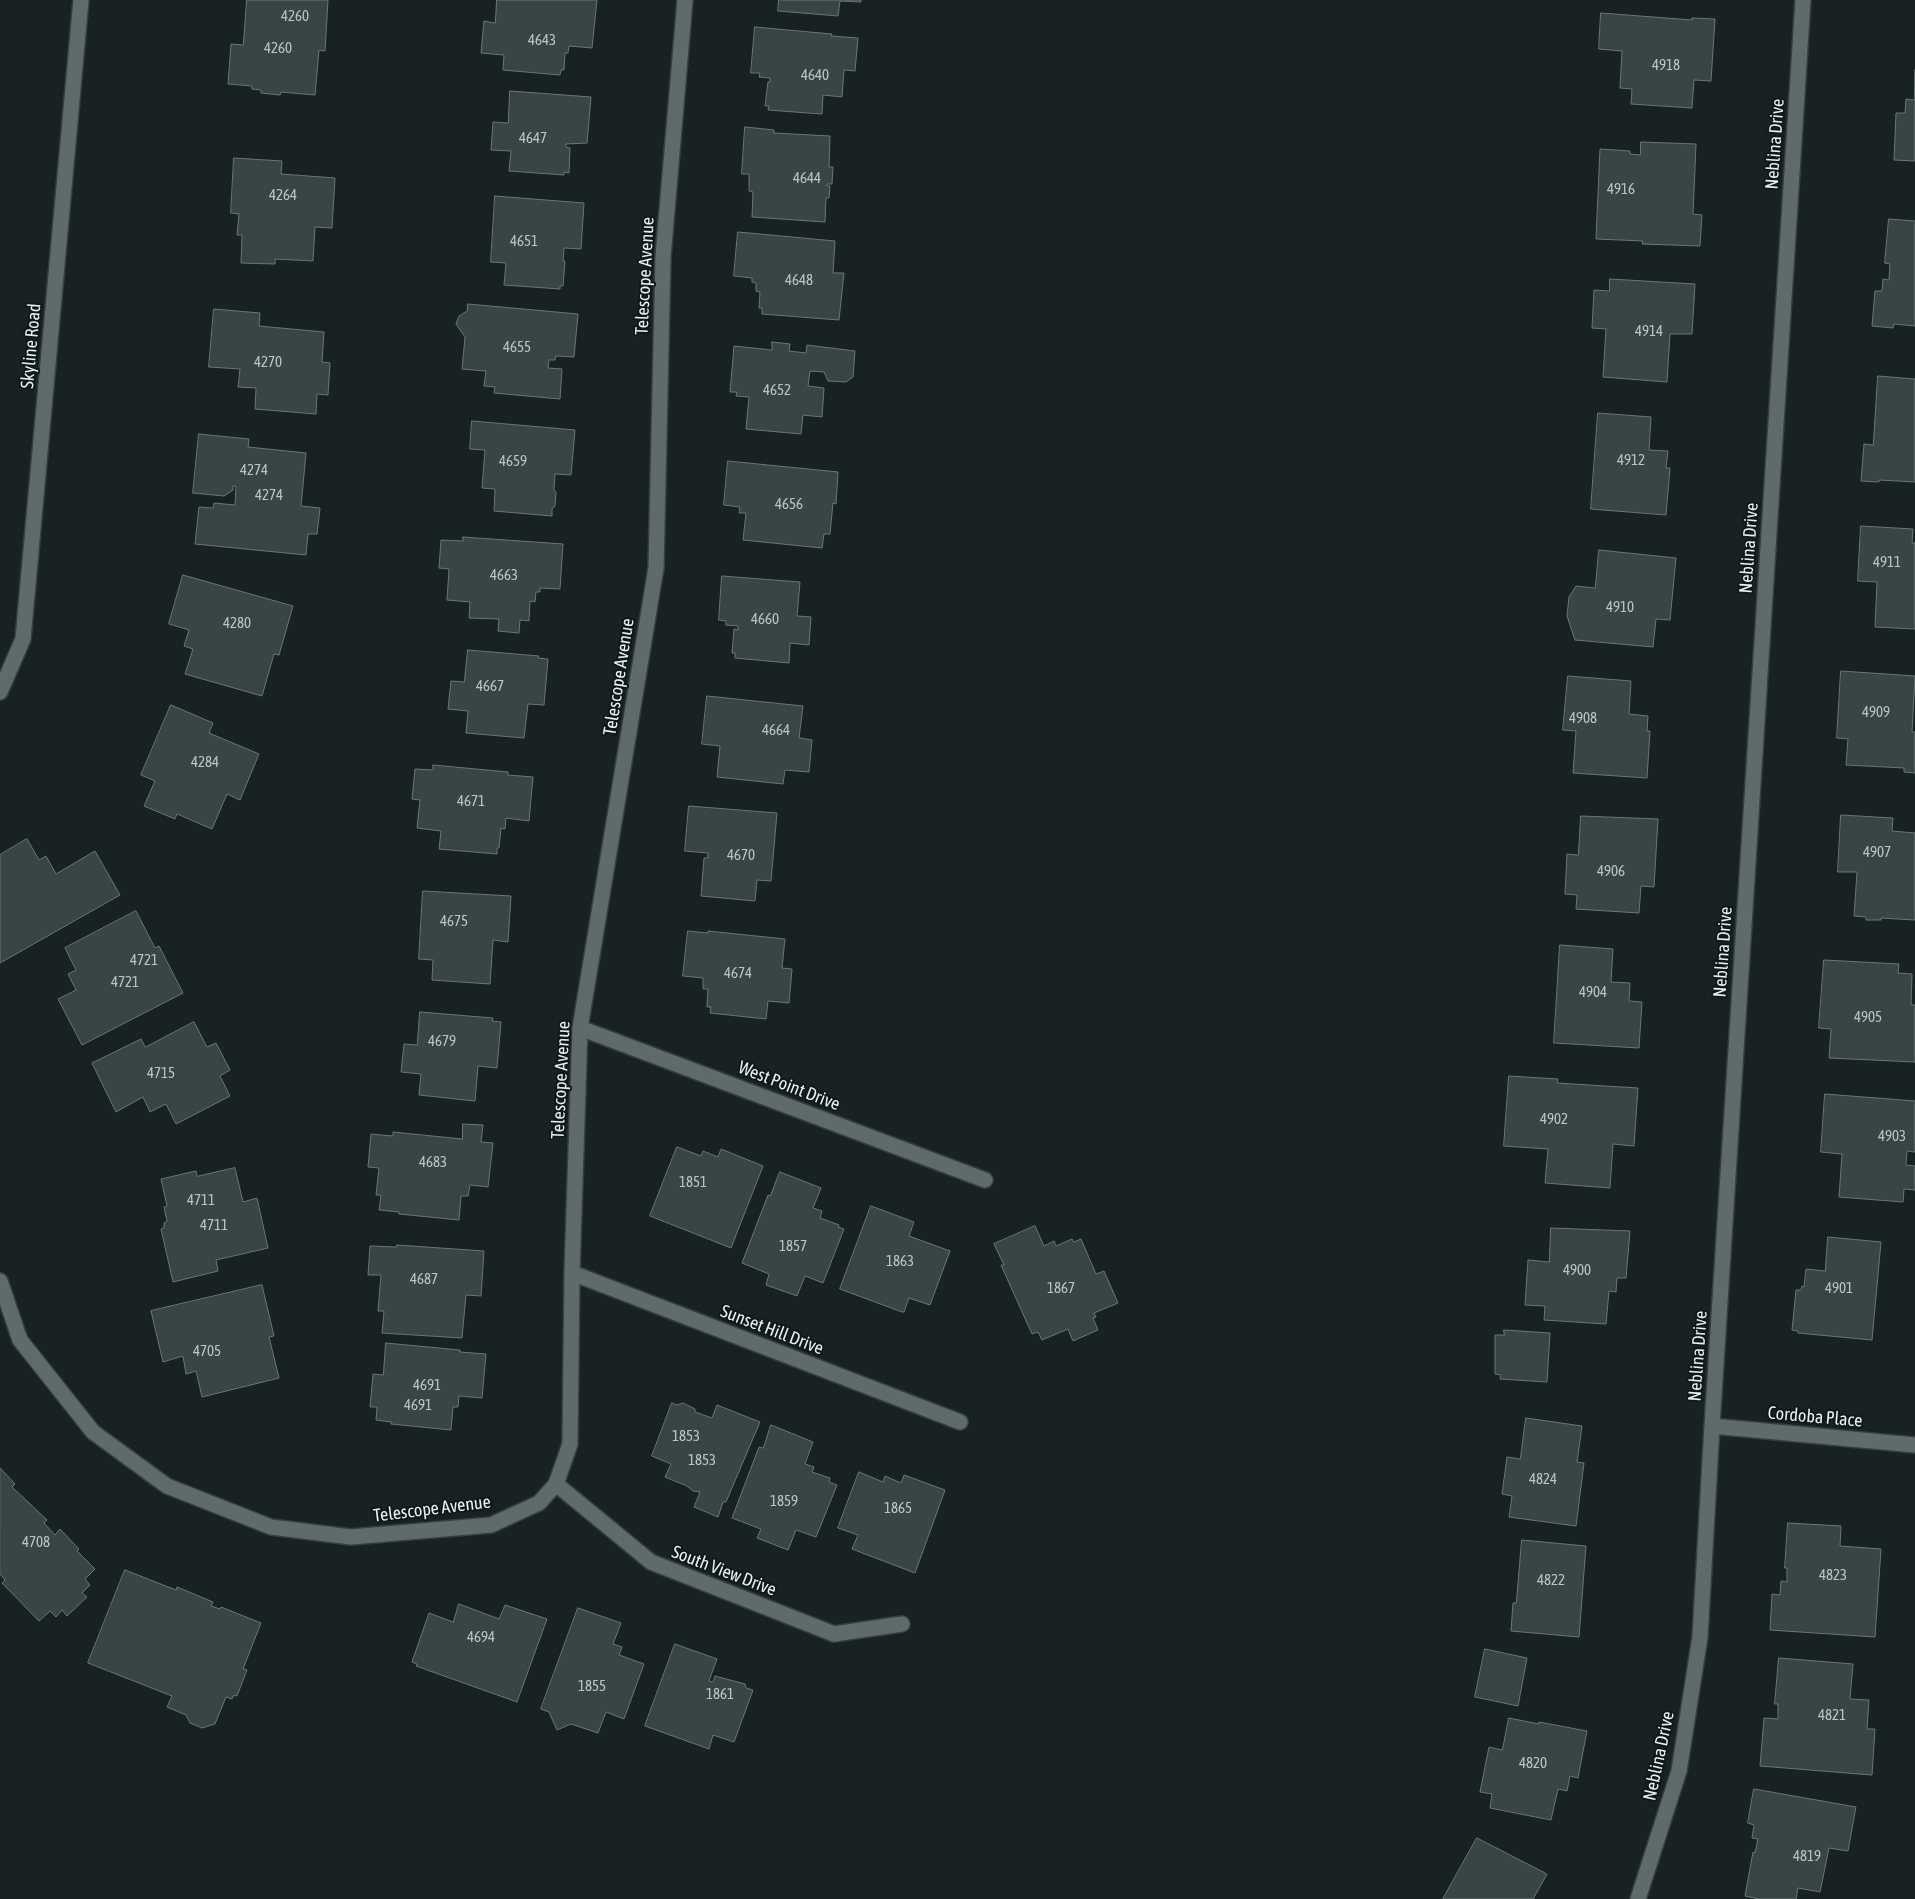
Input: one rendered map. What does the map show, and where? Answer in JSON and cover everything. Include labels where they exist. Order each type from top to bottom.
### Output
[{"type":"street","name":"Skyline Road","points":[[0,692],[23,639],[81,0]]},
{"type":"street","name":"Telescope Avenue","points":[[0,1281],[20,1340],[93,1432],[167,1486],[272,1527],[351,1537],[492,1524],[539,1503],[556,1484],[570,1444],[572,1273],[580,1028],[656,568],[663,257],[686,0]]},
{"type":"street","name":"Neblina Drive","points":[[1638,1899],[1679,1772],[1700,1637],[1803,0]]},
{"type":"street","name":"West Point Drive","points":[[580,1028],[985,1180]]},
{"type":"street","name":"Sunset Hill Drive","points":[[572,1273],[960,1422]]},
{"type":"street","name":"Cordoba Place","points":[[1712,1426],[1915,1445]]},
{"type":"street","name":"South View Drive","points":[[556,1484],[651,1562],[834,1634],[902,1624]]},
{"type":"building","points":[[247,0],[328,0],[325,51],[319,50],[315,95],[281,92],[280,95],[261,93],[261,90],[252,89],[252,86],[228,84],[231,44],[243,45]]},
{"type":"building","points":[[497,0],[597,0],[592,48],[569,46],[568,53],[565,53],[564,70],[561,70],[560,75],[503,70],[504,55],[481,53],[484,21],[495,23]]},
{"type":"building","points":[[779,0],[861,0],[861,2],[840,1],[838,16],[778,11]]},
{"type":"building","points":[[1601,13],[1692,20],[1692,18],[1715,19],[1711,81],[1694,80],[1692,108],[1631,104],[1632,89],[1620,88],[1622,51],[1599,49]]},
{"type":"building","points":[[755,27],[858,38],[855,71],[844,70],[842,97],[823,95],[822,114],[768,110],[769,106],[765,106],[770,78],[759,77],[760,73],[751,73]]},
{"type":"building","points":[[1915,70],[1915,161],[1894,160],[1896,113],[1905,113],[1906,99],[1914,100]]},
{"type":"building","points":[[510,91],[591,97],[587,143],[566,144],[566,147],[570,148],[569,173],[564,172],[564,175],[509,171],[511,151],[491,150],[493,122],[508,123]]},
{"type":"building","points":[[745,127],[774,130],[774,133],[830,136],[829,167],[833,167],[832,184],[827,184],[827,186],[830,186],[829,198],[826,198],[825,222],[752,217],[753,192],[749,191],[749,174],[742,174]]},
{"type":"building","points":[[1641,142],[1696,144],[1693,214],[1702,215],[1700,246],[1642,244],[1643,241],[1596,239],[1600,149],[1630,151],[1630,154],[1640,155]]},
{"type":"building","points":[[234,158],[282,161],[281,174],[335,178],[332,228],[315,227],[313,261],[275,259],[275,264],[241,263],[242,235],[237,235],[239,214],[231,213]]},
{"type":"building","points":[[495,196],[584,203],[581,249],[564,248],[563,286],[560,286],[560,289],[504,285],[506,263],[491,262]]},
{"type":"building","points":[[1889,219],[1915,221],[1915,326],[1894,324],[1893,328],[1872,326],[1875,291],[1882,291],[1883,279],[1889,280],[1890,264],[1885,263]]},
{"type":"building","points":[[738,232],[835,241],[833,273],[844,273],[839,320],[762,314],[762,308],[759,308],[760,292],[756,291],[756,283],[752,282],[752,278],[734,276]]},
{"type":"building","points":[[1610,279],[1695,284],[1692,334],[1670,334],[1667,382],[1603,377],[1606,329],[1592,328],[1594,290],[1609,291]]},
{"type":"building","points":[[468,304],[578,314],[574,357],[556,356],[555,360],[549,360],[548,368],[562,369],[560,399],[494,393],[495,387],[484,386],[486,371],[462,369],[465,337],[456,324],[459,316],[467,311]]},
{"type":"building","points":[[214,309],[260,313],[259,326],[324,332],[322,362],[330,363],[328,395],[317,394],[316,414],[255,409],[256,388],[238,387],[240,369],[209,367]]},
{"type":"building","points":[[772,342],[790,344],[789,351],[806,353],[807,345],[855,351],[853,377],[846,382],[828,381],[824,372],[810,371],[808,386],[824,388],[822,417],[803,415],[801,434],[746,429],[749,397],[736,396],[737,392],[730,392],[734,346],[772,350]]},
{"type":"building","points":[[1878,376],[1915,379],[1915,482],[1861,481],[1864,444],[1873,445]]},
{"type":"building","points":[[1598,413],[1651,417],[1649,450],[1668,451],[1666,468],[1670,468],[1666,515],[1591,509]]},
{"type":"building","points":[[472,421],[575,430],[571,475],[555,474],[555,506],[552,509],[552,516],[494,511],[495,489],[482,488],[485,450],[470,449]]},
{"type":"building","points":[[199,434],[249,439],[248,447],[306,453],[301,506],[320,508],[317,534],[308,534],[306,555],[195,544],[199,507],[213,508],[214,503],[235,505],[236,486],[233,486],[233,490],[224,496],[193,493]]},
{"type":"building","points":[[728,461],[838,472],[836,504],[833,503],[830,534],[824,534],[822,548],[743,540],[746,513],[739,513],[740,507],[724,505]]},
{"type":"building","points":[[1861,526],[1913,529],[1912,543],[1915,543],[1915,629],[1875,627],[1877,582],[1858,581]]},
{"type":"building","points":[[463,537],[563,544],[560,589],[540,588],[540,592],[536,592],[535,602],[530,601],[529,621],[520,620],[519,633],[498,631],[499,619],[469,618],[470,602],[447,600],[449,569],[439,568],[441,540],[463,541]]},
{"type":"building","points":[[1599,550],[1676,558],[1670,620],[1656,619],[1653,647],[1575,640],[1567,616],[1569,597],[1576,586],[1595,588]]},
{"type":"building","points":[[183,575],[293,606],[279,655],[274,654],[262,696],[185,674],[193,649],[184,646],[189,630],[169,624]]},
{"type":"building","points":[[722,576],[800,582],[797,616],[811,617],[809,645],[790,643],[789,663],[735,658],[735,653],[732,653],[734,629],[738,630],[738,626],[726,625],[726,621],[719,620]]},
{"type":"building","points":[[468,650],[539,656],[538,658],[548,659],[544,705],[528,704],[524,738],[466,733],[468,711],[448,709],[451,681],[464,682]]},
{"type":"building","points":[[1841,671],[1915,676],[1912,732],[1915,732],[1915,773],[1904,772],[1904,768],[1846,765],[1848,739],[1837,738]]},
{"type":"building","points":[[1568,676],[1631,681],[1629,714],[1648,716],[1647,731],[1650,731],[1647,778],[1573,773],[1576,731],[1563,730]]},
{"type":"building","points":[[707,696],[803,706],[799,738],[812,740],[809,772],[785,770],[783,784],[717,777],[720,746],[702,744]]},
{"type":"building","points":[[171,705],[213,723],[209,733],[259,754],[240,800],[227,794],[212,829],[177,814],[175,819],[144,806],[155,781],[141,775]]},
{"type":"building","points":[[433,765],[508,772],[508,775],[533,777],[529,821],[506,818],[505,829],[501,828],[497,854],[439,849],[441,831],[417,828],[420,800],[412,799],[415,769],[433,770]]},
{"type":"building","points":[[689,806],[777,813],[771,881],[757,880],[755,901],[701,896],[704,858],[708,858],[708,853],[685,851]]},
{"type":"building","points":[[1841,815],[1893,818],[1892,831],[1915,833],[1915,920],[1881,918],[1881,920],[1866,920],[1866,917],[1854,916],[1857,872],[1838,872]]},
{"type":"building","points":[[1581,816],[1658,819],[1654,887],[1641,886],[1639,913],[1576,909],[1577,895],[1565,894],[1567,854],[1578,855]]},
{"type":"building","points":[[27,839],[39,860],[46,856],[56,874],[95,851],[120,895],[0,963],[0,855]]},
{"type":"building","points":[[423,891],[511,896],[508,942],[493,940],[490,984],[432,980],[433,960],[419,959]]},
{"type":"building","points":[[136,911],[155,948],[159,946],[183,993],[82,1045],[58,999],[76,990],[68,974],[76,970],[65,948]]},
{"type":"building","points":[[688,931],[708,933],[708,931],[785,939],[782,968],[792,969],[789,1003],[768,1001],[766,1019],[710,1013],[711,1007],[707,1007],[708,989],[703,989],[703,978],[683,976]]},
{"type":"building","points":[[1560,945],[1613,949],[1611,982],[1630,983],[1629,1001],[1642,1002],[1639,1048],[1554,1043]]},
{"type":"building","points":[[1824,960],[1899,964],[1898,973],[1912,974],[1911,1005],[1915,1005],[1915,1062],[1829,1058],[1831,1029],[1819,1028]]},
{"type":"building","points":[[420,1012],[493,1018],[492,1021],[501,1022],[497,1068],[478,1066],[475,1101],[419,1095],[421,1074],[401,1072],[404,1044],[417,1045]]},
{"type":"building","points":[[194,1022],[207,1047],[216,1043],[230,1070],[220,1076],[230,1096],[176,1124],[166,1104],[150,1112],[143,1097],[116,1112],[92,1063],[141,1039],[145,1047]]},
{"type":"building","points":[[1509,1076],[1558,1079],[1557,1083],[1638,1088],[1634,1146],[1613,1144],[1610,1188],[1545,1183],[1548,1149],[1504,1146]]},
{"type":"building","points":[[1825,1094],[1915,1101],[1915,1152],[1907,1151],[1906,1165],[1915,1166],[1915,1190],[1904,1189],[1903,1202],[1839,1197],[1842,1154],[1821,1152]]},
{"type":"building","points":[[463,1124],[483,1125],[481,1142],[493,1143],[488,1187],[470,1185],[468,1196],[461,1196],[459,1220],[379,1210],[381,1195],[376,1195],[379,1168],[368,1167],[371,1134],[393,1136],[393,1132],[462,1139]]},
{"type":"building","points":[[677,1147],[701,1156],[703,1151],[718,1157],[721,1149],[763,1166],[731,1248],[650,1216]]},
{"type":"building","points":[[235,1168],[243,1202],[257,1198],[268,1248],[216,1260],[218,1271],[173,1282],[161,1229],[164,1228],[164,1223],[167,1221],[164,1207],[167,1206],[161,1179],[196,1171],[197,1176]]},
{"type":"building","points":[[780,1172],[821,1188],[813,1208],[822,1211],[820,1218],[839,1225],[838,1227],[844,1229],[823,1283],[805,1276],[797,1296],[766,1285],[769,1274],[742,1263],[768,1195],[770,1196]]},
{"type":"building","points":[[871,1206],[914,1222],[909,1236],[950,1251],[930,1305],[909,1298],[904,1312],[902,1312],[840,1289]]},
{"type":"building","points":[[1035,1226],[1044,1246],[1054,1241],[1056,1246],[1072,1239],[1074,1242],[1081,1239],[1096,1274],[1104,1271],[1118,1303],[1094,1313],[1096,1317],[1093,1318],[1098,1330],[1073,1341],[1068,1329],[1042,1340],[1038,1332],[1032,1334],[1001,1265],[1004,1265],[994,1244]]},
{"type":"building","points":[[1551,1228],[1630,1231],[1626,1278],[1617,1278],[1616,1292],[1609,1291],[1606,1324],[1544,1320],[1545,1306],[1525,1305],[1528,1260],[1549,1262]]},
{"type":"building","points":[[1828,1237],[1881,1242],[1872,1340],[1798,1333],[1798,1331],[1792,1330],[1796,1290],[1801,1290],[1802,1286],[1804,1287],[1806,1269],[1825,1271]]},
{"type":"building","points":[[397,1245],[484,1251],[481,1296],[466,1295],[462,1338],[382,1333],[384,1311],[378,1311],[381,1275],[368,1275],[370,1246],[396,1247]]},
{"type":"building","points":[[262,1285],[274,1336],[269,1337],[279,1378],[202,1397],[196,1371],[186,1374],[183,1356],[163,1362],[151,1311]]},
{"type":"building","points":[[1504,1330],[1550,1333],[1547,1382],[1500,1379],[1501,1375],[1495,1374],[1495,1335],[1504,1335]]},
{"type":"building","points":[[386,1343],[486,1354],[482,1398],[459,1396],[458,1407],[453,1407],[451,1430],[391,1424],[391,1422],[376,1420],[377,1407],[370,1407],[373,1374],[383,1375]]},
{"type":"building","points":[[672,1403],[677,1405],[683,1403],[695,1409],[695,1412],[712,1418],[717,1405],[760,1422],[718,1517],[694,1507],[700,1492],[693,1491],[687,1486],[665,1477],[671,1464],[652,1456]]},
{"type":"building","points":[[1526,1418],[1582,1426],[1577,1462],[1584,1463],[1576,1526],[1509,1517],[1512,1496],[1502,1494],[1507,1457],[1520,1459]]},
{"type":"building","points":[[771,1425],[813,1442],[805,1464],[814,1467],[812,1472],[830,1478],[829,1482],[837,1485],[816,1537],[796,1530],[788,1550],[757,1538],[761,1529],[732,1518],[759,1447],[763,1448]]},
{"type":"building","points":[[0,1468],[15,1484],[12,1487],[47,1520],[44,1523],[55,1535],[60,1529],[79,1549],[77,1551],[95,1569],[85,1579],[90,1585],[82,1593],[87,1597],[67,1616],[62,1610],[56,1617],[50,1611],[39,1621],[2,1583],[5,1580],[0,1574]]},
{"type":"building","points":[[859,1472],[883,1482],[885,1476],[901,1483],[904,1475],[945,1490],[915,1573],[852,1549],[858,1535],[838,1528]]},
{"type":"building","points":[[1788,1523],[1841,1526],[1840,1546],[1881,1549],[1875,1637],[1770,1630],[1772,1594],[1780,1595],[1781,1581],[1787,1582],[1787,1568],[1785,1568]]},
{"type":"building","points":[[1522,1540],[1586,1546],[1579,1637],[1511,1631],[1513,1603],[1516,1603]]},
{"type":"building","points":[[125,1570],[176,1590],[177,1587],[213,1602],[211,1606],[220,1609],[221,1607],[261,1623],[243,1669],[247,1670],[237,1696],[234,1695],[232,1699],[226,1697],[215,1724],[202,1728],[190,1723],[186,1715],[167,1707],[172,1696],[88,1663]]},
{"type":"building","points":[[459,1604],[499,1619],[505,1605],[547,1619],[517,1702],[416,1666],[417,1664],[412,1662],[429,1613],[453,1622]]},
{"type":"building","points":[[578,1608],[621,1623],[613,1644],[622,1647],[619,1655],[644,1664],[624,1719],[606,1712],[598,1733],[571,1724],[557,1730],[549,1712],[541,1709]]},
{"type":"building","points":[[675,1644],[717,1659],[709,1681],[713,1682],[715,1676],[745,1684],[746,1688],[753,1690],[734,1742],[713,1735],[709,1749],[645,1726]]},
{"type":"building","points":[[1485,1649],[1527,1658],[1518,1706],[1475,1697]]},
{"type":"building","points":[[1779,1658],[1853,1664],[1850,1699],[1869,1700],[1867,1729],[1875,1729],[1872,1775],[1760,1766],[1764,1718],[1778,1719],[1778,1704],[1775,1704]]},
{"type":"building","points":[[1509,1718],[1587,1731],[1578,1778],[1570,1776],[1567,1791],[1558,1789],[1551,1820],[1490,1808],[1492,1794],[1480,1792],[1489,1747],[1502,1750]]},
{"type":"building","points":[[1754,1789],[1856,1807],[1848,1851],[1829,1848],[1820,1892],[1798,1888],[1796,1899],[1759,1899],[1745,1896],[1753,1852],[1755,1853],[1758,1839],[1752,1838],[1754,1825],[1748,1823]]},
{"type":"building","points":[[1477,1838],[1547,1874],[1533,1899],[1443,1899]]}]
